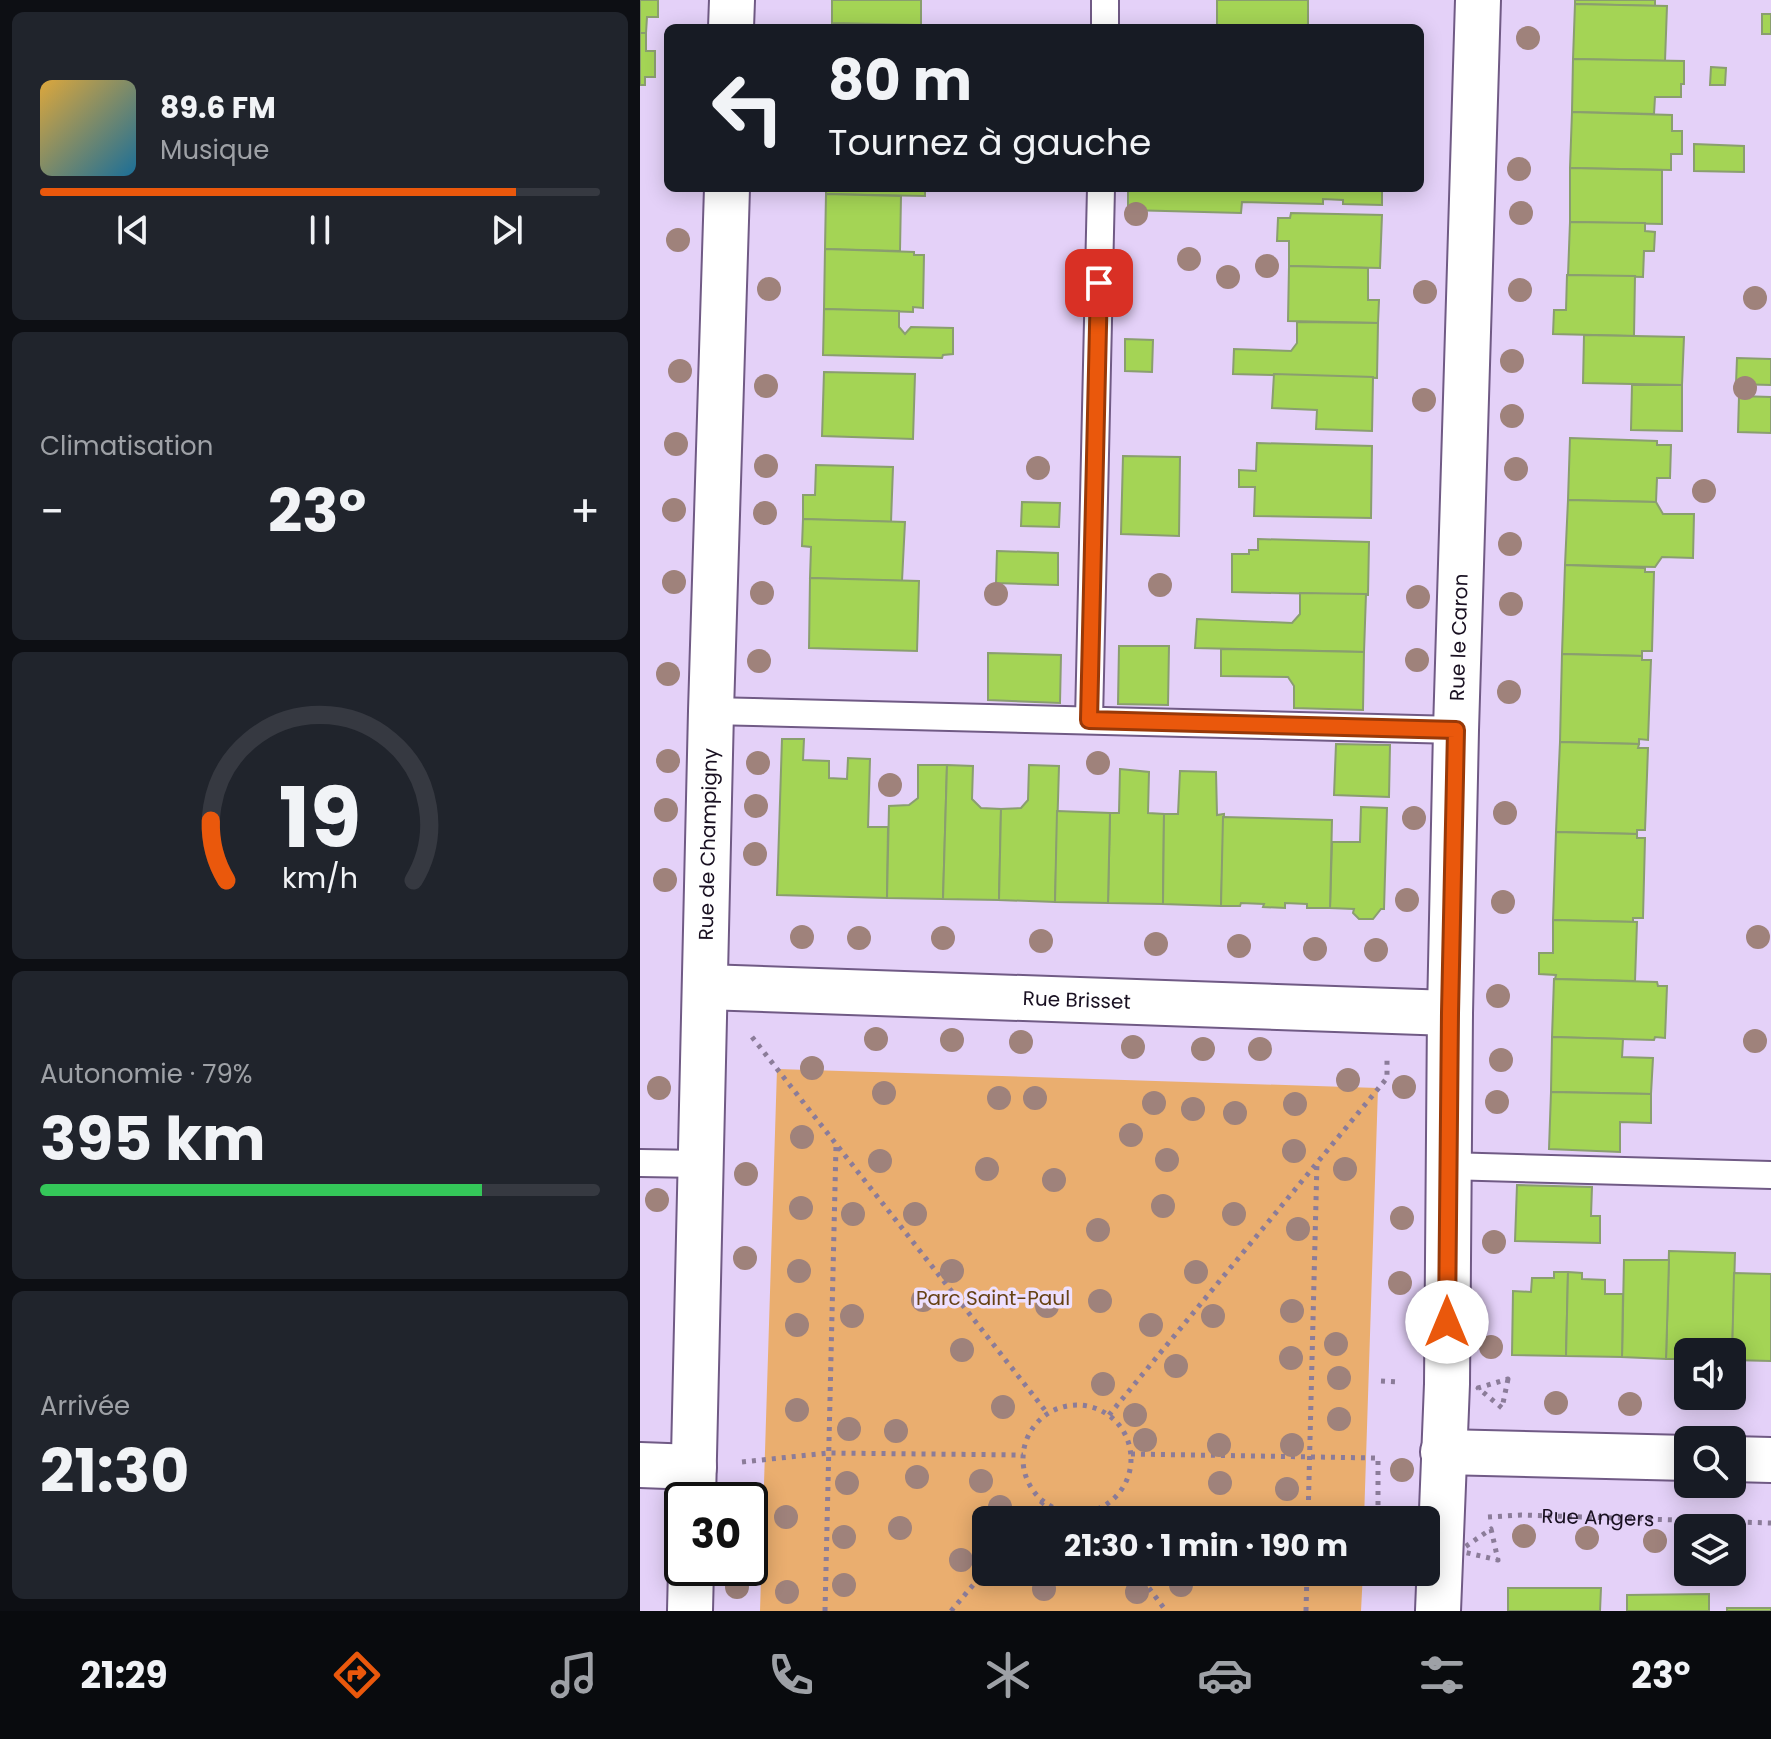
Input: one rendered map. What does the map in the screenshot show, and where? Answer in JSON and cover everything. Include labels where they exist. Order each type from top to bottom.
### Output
[{"type":"street","points":[[731,24],[732,0]]},
{"type":"street","name":"Rue le Caron","points":[[1438,1611],[1447,1384],[1447,1166],[1456,730],[1478,0]]},
{"type":"street","name":"Rue de Champigny","points":[[693,1482],[727,192]]},
{"type":"street","name":"Rue Brisset","points":[[705,987],[1450,1013]]},
{"type":"street","points":[[1443,1452],[1674,1458]]},
{"type":"street","points":[[1746,1459],[1771,1460]]},
{"type":"street","points":[[640,1465],[690,1482]]},
{"type":"street","points":[[690,1611],[691,1586]]},
{"type":"lane","points":[[1105,0],[1105,24]]},
{"type":"lane","points":[[1089,720],[1101,192]]},
{"type":"lane","points":[[711,711],[1456,730]]},
{"type":"lane","points":[[640,1163],[701,1164]]},
{"type":"lane","points":[[1447,1166],[1771,1175]]},
{"type":"path","points":[[749,1033],[1048,1414]]},
{"type":"path","points":[[1109,1415],[1387,1078],[1387,1056]]},
{"type":"path","points":[[825,1611],[836,1144]]},
{"type":"path","points":[[1308,1506],[1317,1161]]},
{"type":"path","points":[[1502,1408],[1508,1379]]},
{"type":"path","points":[[1050,1506],[1032,1489],[1025,1473],[1023,1455],[1027,1439],[1035,1425],[1048,1414],[1062,1407],[1078,1405],[1109,1415],[1120,1425],[1131,1454],[1130,1473],[1122,1490],[1104,1506]]},
{"type":"path","points":[[698,1482],[828,1453],[1023,1455]]},
{"type":"path","points":[[1131,1454],[1378,1458],[1378,1506]]},
{"type":"path","points":[[1040,1506],[1043,1502]]},
{"type":"path","name":"Rue Angers","points":[[1521,1515],[1771,1523]]},
{"type":"path","points":[[1491,1529],[1498,1560]]},
{"type":"path","points":[[951,1611],[972,1586]]},
{"type":"path","points":[[1147,1586],[1166,1611]]},
{"type":"path","points":[[1306,1611],[1307,1586]]},
{"type":"green space","name":"Parc Saint-Paul","points":[[777,1069],[1378,1088],[1364,1506],[972,1506],[972,1586],[1362,1586],[1361,1611],[760,1611],[761,1586],[768,1586],[768,1482],[764,1482]]},
{"type":"building","points":[[640,0],[658,0],[658,17],[647,17],[646,33],[640,33]]},
{"type":"building","points":[[832,0],[921,0],[921,24],[832,23]]},
{"type":"building","points":[[1217,0],[1308,0],[1308,24],[1217,24]]},
{"type":"building","points":[[1575,0],[1655,0],[1655,6],[1575,4]]},
{"type":"building","points":[[1575,4],[1667,6],[1665,61],[1573,59]]},
{"type":"building","points":[[1762,14],[1771,14],[1771,34],[1762,34]]},
{"type":"building","points":[[640,33],[646,33],[646,51],[655,51],[655,77],[645,77],[645,85],[640,85]]},
{"type":"building","points":[[1573,59],[1684,61],[1681,97],[1655,97],[1654,114],[1572,112]]},
{"type":"building","points":[[1711,67],[1726,68],[1725,85],[1710,85]]},
{"type":"building","points":[[1572,112],[1672,115],[1672,131],[1682,131],[1682,154],[1671,154],[1671,170],[1570,168]]},
{"type":"building","points":[[1694,144],[1744,146],[1744,172],[1694,171]]},
{"type":"building","points":[[1570,168],[1662,170],[1662,224],[1570,222]]},
{"type":"building","points":[[925,192],[925,196],[826,194]]},
{"type":"building","points":[[1128,192],[1382,192],[1382,205],[1343,204],[1343,200],[1323,199],[1323,204],[1242,202],[1241,213],[1128,210]]},
{"type":"building","points":[[826,194],[901,196],[900,251],[825,249]]},
{"type":"building","points":[[1291,213],[1382,215],[1380,268],[1289,266],[1289,241],[1277,241],[1278,218],[1290,218]]},
{"type":"building","points":[[1570,222],[1645,223],[1645,231],[1655,232],[1654,251],[1644,251],[1643,277],[1568,275]]},
{"type":"building","points":[[825,249],[924,255],[923,308],[913,307],[913,312],[824,309]]},
{"type":"building","points":[[1289,266],[1368,268],[1368,300],[1379,300],[1378,323],[1288,321]]},
{"type":"building","points":[[1567,275],[1635,276],[1634,336],[1553,334],[1554,310],[1566,310]]},
{"type":"building","points":[[824,309],[899,311],[899,327],[905,334],[911,327],[953,328],[953,354],[943,355],[942,358],[823,355]]},
{"type":"building","points":[[1297,322],[1378,323],[1377,378],[1233,374],[1234,349],[1291,351],[1297,343]]},
{"type":"building","points":[[1584,335],[1684,337],[1682,385],[1583,383]]},
{"type":"building","points":[[1125,339],[1153,340],[1152,372],[1125,371]]},
{"type":"building","points":[[1737,358],[1771,359],[1771,385],[1736,384]]},
{"type":"building","points":[[824,372],[915,374],[913,439],[822,436]]},
{"type":"building","points":[[1274,374],[1373,377],[1372,431],[1316,429],[1317,410],[1272,408]]},
{"type":"building","points":[[1632,385],[1682,385],[1682,431],[1631,430]]},
{"type":"building","points":[[1739,396],[1771,397],[1771,433],[1738,432]]},
{"type":"building","points":[[1570,438],[1657,441],[1657,445],[1671,445],[1670,478],[1657,478],[1656,502],[1568,500]]},
{"type":"building","points":[[1257,443],[1372,446],[1371,518],[1254,516],[1255,487],[1239,487],[1239,470],[1256,471]]},
{"type":"building","points":[[1123,456],[1180,457],[1179,536],[1121,534]]},
{"type":"building","points":[[816,465],[893,467],[891,522],[803,519],[803,495],[815,495]]},
{"type":"building","points":[[1568,500],[1656,502],[1663,514],[1694,514],[1693,558],[1662,557],[1655,567],[1565,565]]},
{"type":"building","points":[[1022,502],[1060,503],[1059,527],[1021,526]]},
{"type":"building","points":[[803,519],[905,522],[902,581],[810,578],[811,547],[802,546]]},
{"type":"building","points":[[1258,539],[1369,542],[1368,595],[1232,592],[1232,554],[1249,554],[1249,550],[1258,550]]},
{"type":"building","points":[[997,551],[1058,553],[1058,585],[996,583]]},
{"type":"building","points":[[1565,565],[1645,568],[1645,572],[1654,572],[1652,651],[1642,651],[1642,656],[1562,654]]},
{"type":"building","points":[[810,578],[919,581],[917,651],[809,648]]},
{"type":"building","points":[[1300,593],[1366,594],[1364,652],[1195,648],[1197,619],[1292,623],[1300,614]]},
{"type":"building","points":[[1119,646],[1169,646],[1168,705],[1118,704]]},
{"type":"building","points":[[1221,649],[1364,652],[1363,710],[1294,708],[1294,686],[1288,677],[1221,676]]},
{"type":"building","points":[[988,653],[1061,655],[1060,703],[988,700]]},
{"type":"building","points":[[1562,654],[1642,656],[1642,660],[1651,660],[1648,740],[1639,739],[1639,744],[1560,742]]},
{"type":"building","points":[[782,739],[804,739],[803,760],[829,761],[829,778],[847,779],[848,758],[870,759],[868,827],[888,827],[887,898],[777,895]]},
{"type":"building","points":[[1560,742],[1639,744],[1638,748],[1648,748],[1645,830],[1637,830],[1637,834],[1556,832]]},
{"type":"building","points":[[1336,744],[1390,745],[1389,797],[1334,795]]},
{"type":"building","points":[[918,765],[947,765],[943,899],[887,898],[889,806],[909,805],[918,798]]},
{"type":"building","points":[[947,765],[973,766],[972,799],[981,808],[1001,809],[999,900],[943,899]]},
{"type":"building","points":[[1029,765],[1059,766],[1055,902],[999,900],[1001,809],[1021,808],[1028,800]]},
{"type":"building","points":[[1120,769],[1149,772],[1148,813],[1164,814],[1163,904],[1108,903],[1110,813],[1119,813]]},
{"type":"building","points":[[1180,771],[1216,772],[1217,815],[1224,814],[1221,906],[1163,904],[1164,814],[1178,814]]},
{"type":"building","points":[[1361,807],[1387,808],[1384,909],[1373,919],[1359,919],[1353,913],[1354,909],[1330,908],[1332,842],[1360,842]]},
{"type":"building","points":[[1057,811],[1110,813],[1108,903],[1055,902]]},
{"type":"building","points":[[1223,817],[1332,820],[1330,908],[1307,908],[1307,904],[1285,903],[1285,908],[1241,903],[1240,906],[1221,906]]},
{"type":"building","points":[[1556,832],[1637,834],[1637,838],[1645,838],[1643,918],[1633,918],[1633,922],[1553,920]]},
{"type":"building","points":[[1553,920],[1637,922],[1635,981],[1555,979],[1556,975],[1539,974],[1539,953],[1553,953]]},
{"type":"building","points":[[1554,979],[1657,982],[1658,986],[1667,986],[1665,1038],[1552,1037]]},
{"type":"building","points":[[1552,1037],[1623,1039],[1622,1057],[1653,1058],[1651,1094],[1551,1092]]},
{"type":"building","points":[[1551,1092],[1651,1094],[1651,1123],[1620,1122],[1620,1152],[1549,1149]]},
{"type":"building","points":[[1517,1185],[1592,1187],[1591,1216],[1600,1216],[1600,1243],[1515,1241]]},
{"type":"building","points":[[1669,1251],[1735,1253],[1733,1338],[1674,1338],[1674,1359],[1666,1359]]},
{"type":"building","points":[[1624,1260],[1669,1260],[1666,1359],[1622,1357]]},
{"type":"building","points":[[1554,1272],[1568,1272],[1566,1356],[1512,1355],[1513,1291],[1531,1292],[1532,1278],[1554,1278]]},
{"type":"building","points":[[1568,1272],[1582,1273],[1582,1279],[1605,1280],[1605,1294],[1623,1294],[1622,1357],[1566,1356]]},
{"type":"building","points":[[1734,1273],[1771,1274],[1771,1361],[1746,1360],[1746,1338],[1733,1338]]},
{"type":"building","points":[[1508,1588],[1601,1588],[1600,1611],[1508,1611]]},
{"type":"building","points":[[1709,1594],[1709,1611],[1627,1611],[1627,1595]]},
{"type":"building","points":[[1727,1608],[1771,1608],[1771,1611],[1727,1611]]},
{"type":"route","points":[[1099,283],[1089,720],[1456,730],[1447,1322]]}]
